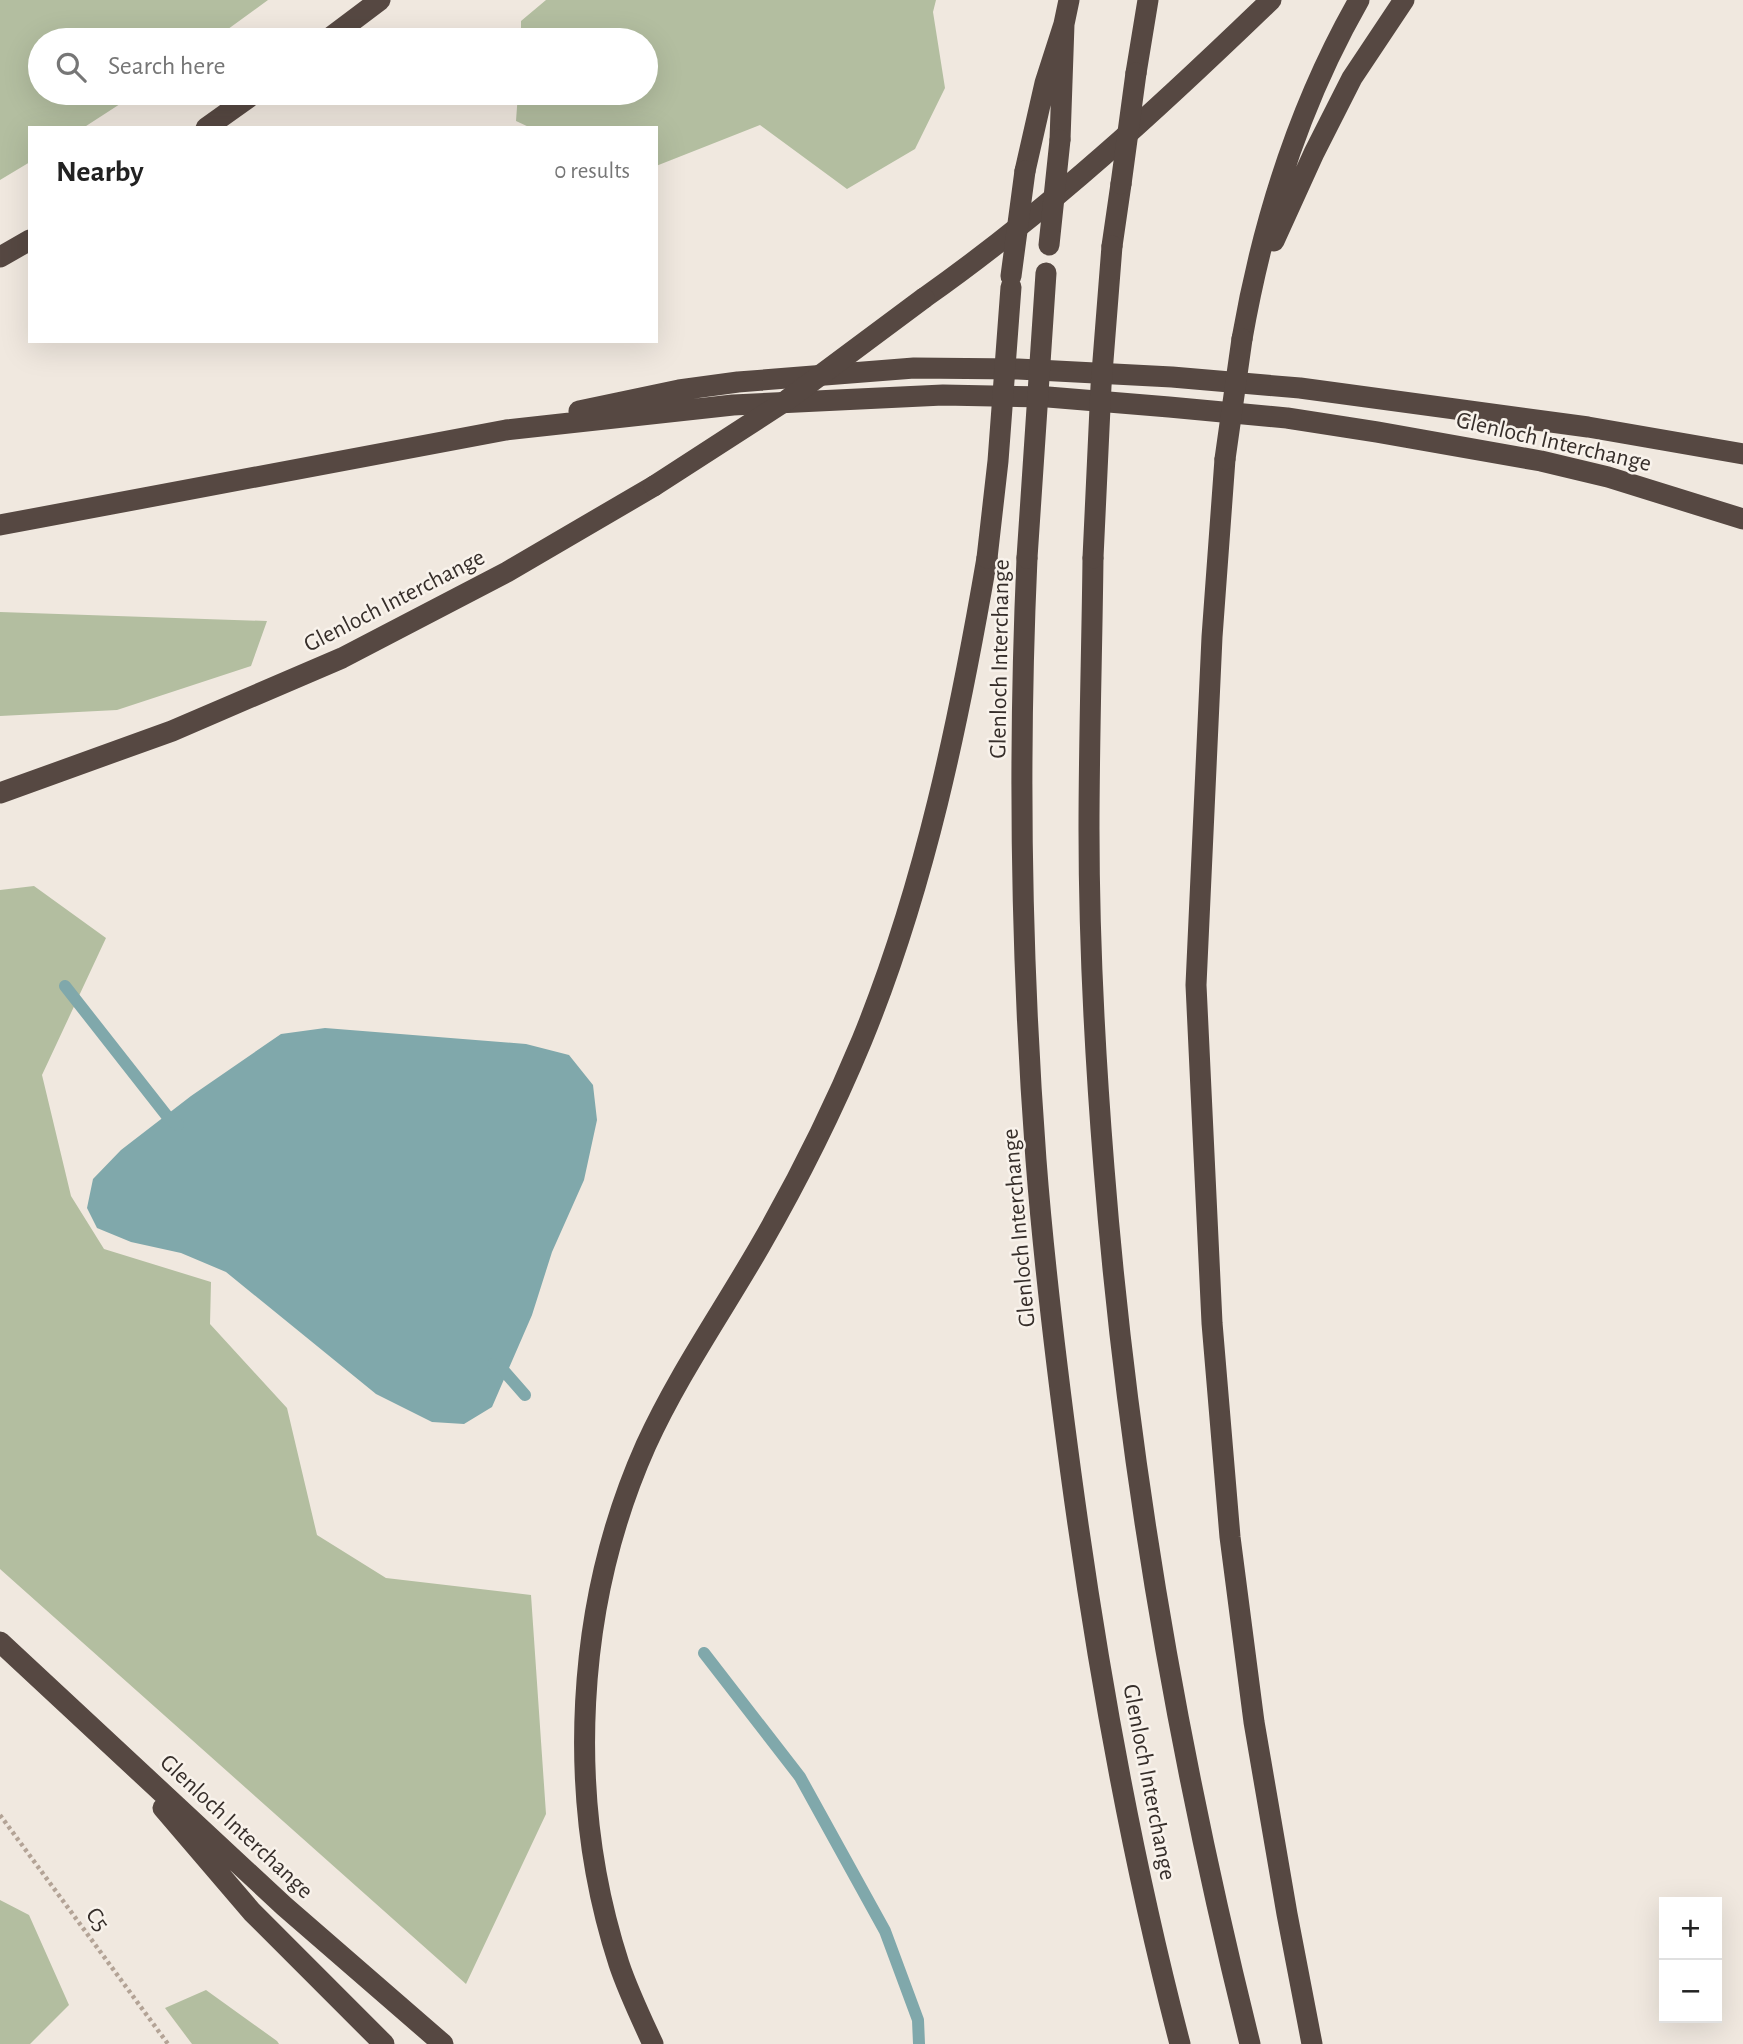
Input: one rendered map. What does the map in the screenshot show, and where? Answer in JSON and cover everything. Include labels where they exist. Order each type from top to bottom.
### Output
[{"type":"highway","points":[[343,28],[380,0]]},
{"type":"highway","name":"Glenloch Interchange","points":[[1069,0],[1064,24],[1060,140],[1046,273],[1022,668],[1025,934],[1035,1157],[1042,1234],[1086,1584],[1125,1804],[1180,2044]]},
{"type":"highway","name":"Glenloch Interchange","points":[[1148,0],[1112,246],[1101,386],[1093,558],[1089,832],[1095,1006],[1109,1229],[1153,1572],[1214,1894],[1250,2044]]},
{"type":"highway","name":"Glenloch Interchange","points":[[0,793],[172,731],[342,658],[507,572],[654,486],[788,400],[985,255],[1110,150],[1271,0]]},
{"type":"highway","points":[[1312,2044],[1254,1722],[1230,1537],[1211,1309],[1196,985],[1212,637],[1225,459],[1242,339],[1248,303],[1290,148],[1321,70],[1359,0]]},
{"type":"highway","points":[[1248,303],[1282,222],[1341,99],[1404,0]]},
{"type":"highway","points":[[653,2044],[624,1977],[605,1916],[588,1810],[586,1706],[595,1621],[604,1574],[624,1505],[646,1445],[692,1357],[762,1243],[809,1155],[857,1050],[913,894],[956,724],[987,558],[998,461],[1011,282],[1025,171],[1045,83],[1064,24]]},
{"type":"highway","points":[[209,126],[238,105]]},
{"type":"highway","points":[[0,257],[28,241]]},
{"type":"highway","points":[[506,430],[615,402],[738,382],[914,368],[1018,369],[1172,377],[1300,388],[1588,428],[1743,454]]},
{"type":"highway","name":"Glenloch Interchange","points":[[0,525],[506,430],[758,403],[943,394],[1048,397],[1287,418],[1448,444],[1608,477],[1743,519]]},
{"type":"highway","name":"Glenloch Interchange","points":[[0,1642],[284,1906],[443,2044]]},
{"type":"highway","points":[[110,1744],[252,1912],[384,2044]]},
{"type":"path","name":"C5","points":[[0,1815],[168,2044]]},
{"type":"green space","points":[[0,0],[268,0],[230,28],[28,28],[28,105],[118,105],[86,126],[28,126],[28,163],[0,180]]},
{"type":"green space","points":[[546,0],[936,0],[933,12],[945,88],[915,149],[847,189],[760,125],[658,165],[658,126],[527,126],[516,121],[517,105],[658,105],[658,28],[521,28],[521,21]]},
{"type":"green space","points":[[0,612],[267,621],[251,666],[117,710],[0,716]]},
{"type":"green space","points":[[34,886],[106,938],[42,1075],[71,1196],[104,1249],[211,1282],[210,1324],[287,1408],[317,1535],[386,1578],[531,1595],[546,1814],[466,1984],[0,1569],[0,890]]},
{"type":"green space","points":[[0,1900],[29,1915],[69,2005],[30,2044],[0,2044]]},
{"type":"green space","points":[[206,1990],[279,2044],[192,2044],[165,2008]]},
{"type":"water","points":[[325,1028],[526,1044],[569,1055],[593,1085],[597,1120],[584,1180],[552,1252],[532,1315],[492,1407],[464,1424],[432,1422],[376,1394],[226,1272],[181,1253],[131,1242],[97,1228],[87,1208],[93,1179],[121,1150],[191,1096],[281,1034]]},
{"type":"waterway","points":[[65,986],[167,1116],[178,1125]]},
{"type":"waterway","points":[[493,1364],[503,1370],[525,1395]]},
{"type":"waterway","points":[[704,1653],[800,1777],[885,1931],[918,2020],[919,2044]]}]
